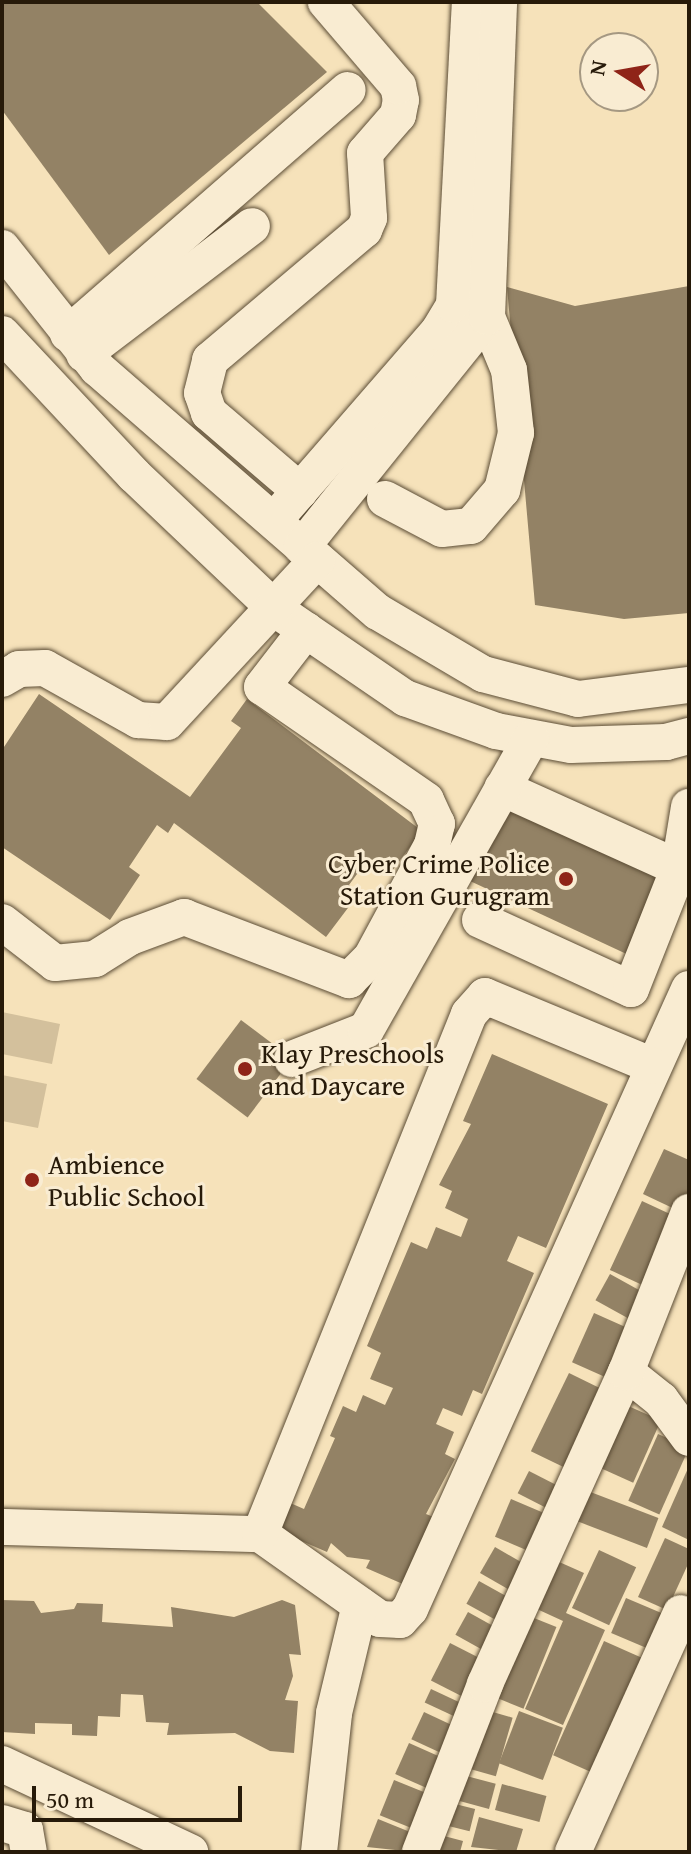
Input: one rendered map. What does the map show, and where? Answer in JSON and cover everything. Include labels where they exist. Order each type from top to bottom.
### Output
[{"type":"street","points":[[300,491],[209,413],[202,393],[210,360],[364,230],[369,218],[365,153],[398,115],[398,86],[326,2]]},
{"type":"street","points":[[273,522],[438,332],[454,305],[470,2]]},
{"type":"street","points":[[385,499],[442,529],[471,526],[502,490],[516,433],[509,370],[487,317],[499,2]]},
{"type":"street","points":[[56,392],[85,355],[348,90]]},
{"type":"street","points":[[85,355],[259,234]]},
{"type":"street","points":[[2,248],[85,355],[378,612],[483,674],[578,699],[689,685]]},
{"type":"street","points":[[2,679],[19,669],[45,668],[138,720],[167,722],[275,609],[309,554],[487,317]]},
{"type":"street","points":[[2,334],[134,475],[275,609],[405,698],[531,738],[571,745],[666,742],[689,736]]},
{"type":"street","points":[[2,922],[55,963],[95,959],[130,937],[184,917],[349,980],[371,958],[432,845],[437,824],[426,800],[262,687],[306,630]]},
{"type":"street","points":[[292,1059],[366,1030],[531,738]]},
{"type":"street","points":[[502,788],[679,868]]},
{"type":"street","points":[[480,920],[631,989],[679,868],[689,807]]},
{"type":"street","points":[[2,1527],[260,1534],[380,1619],[400,1620],[410,1609],[689,989]]},
{"type":"street","points":[[260,1534],[469,1014],[485,996],[653,1066]]},
{"type":"street","points":[[420,1852],[485,1684],[626,1372],[689,1212]]},
{"type":"street","points":[[626,1372],[661,1400],[689,1438]]},
{"type":"street","points":[[319,1852],[334,1713],[360,1605]]},
{"type":"street","points":[[573,1852],[681,1613]]},
{"type":"street","points":[[2,1764],[190,1852]]},
{"type":"street","points":[[551,1852],[579,1784]]},
{"type":"street","points":[[2,1823],[25,1830],[29,1852]]},
{"type":"shaded area","points":[[2,1012],[60,1024],[52,1064],[2,1054]]},
{"type":"shaded area","points":[[2,1075],[47,1084],[38,1128],[2,1121]]},
{"type":"building","points":[[2,2],[257,2],[327,72],[109,255],[2,110]]},
{"type":"building","points":[[689,286],[689,613],[624,619],[535,605],[507,287],[575,306]]},
{"type":"building","points":[[39,694],[190,797],[241,728],[231,721],[247,699],[422,831],[389,875],[368,859],[349,885],[360,892],[326,937],[174,823],[168,833],[157,825],[129,867],[140,875],[110,920],[2,847],[2,750]]},
{"type":"building","name":"Cyber Crime Police Station Gurugram","points":[[506,804],[662,877],[626,954],[470,881]]},
{"type":"building","name":"Klay Preschools and Daycare","points":[[241,1020],[292,1059],[248,1118],[196,1079]]},
{"type":"building","points":[[492,1054],[608,1104],[546,1248],[518,1236],[507,1261],[534,1273],[482,1394],[473,1390],[462,1416],[443,1408],[436,1424],[454,1432],[445,1454],[455,1459],[426,1514],[441,1520],[412,1588],[366,1568],[370,1560],[347,1557],[331,1543],[327,1552],[276,1530],[288,1502],[304,1509],[335,1438],[330,1436],[343,1406],[356,1412],[363,1395],[385,1405],[393,1388],[370,1379],[381,1353],[367,1346],[411,1242],[427,1249],[436,1227],[461,1237],[468,1219],[445,1208],[452,1191],[439,1185],[471,1124],[463,1121]]},
{"type":"building","points":[[664,1149],[689,1160],[689,1195],[681,1212],[643,1194]]},
{"type":"building","points":[[642,1201],[682,1220],[650,1288],[610,1270]]},
{"type":"building","points":[[610,1274],[650,1296],[636,1323],[595,1300]]},
{"type":"building","points":[[594,1313],[636,1332],[614,1381],[572,1362]]},
{"type":"building","points":[[569,1373],[610,1393],[572,1471],[531,1451]]},
{"type":"building","points":[[617,1401],[661,1421],[633,1483],[589,1463]]},
{"type":"building","points":[[658,1434],[689,1448],[659,1515],[628,1501]]},
{"type":"building","points":[[689,1466],[689,1540],[662,1527]]},
{"type":"building","points":[[529,1471],[565,1489],[553,1511],[518,1493]]},
{"type":"building","points":[[580,1488],[658,1518],[647,1548],[569,1518]]},
{"type":"building","points":[[511,1499],[553,1517],[537,1555],[495,1537]]},
{"type":"building","points":[[665,1538],[689,1549],[689,1562],[667,1610],[638,1597]]},
{"type":"building","points":[[495,1547],[530,1567],[515,1593],[480,1573]]},
{"type":"building","points":[[599,1550],[636,1567],[609,1625],[572,1608]]},
{"type":"building","points":[[548,1557],[584,1573],[566,1613],[605,1630],[563,1725],[525,1709],[563,1621],[526,1604]]},
{"type":"building","points":[[479,1581],[515,1601],[502,1624],[466,1604]]},
{"type":"building","points":[[626,1598],[664,1614],[649,1649],[611,1633]]},
{"type":"building","points":[[2,1600],[34,1601],[41,1613],[74,1609],[77,1603],[103,1604],[102,1622],[173,1627],[171,1607],[234,1617],[282,1600],[295,1605],[301,1655],[289,1654],[293,1676],[285,1700],[298,1701],[294,1753],[270,1751],[235,1733],[167,1735],[169,1723],[146,1722],[143,1695],[121,1694],[120,1717],[98,1716],[97,1736],[72,1735],[72,1724],[35,1723],[35,1734],[2,1732]]},
{"type":"building","points":[[468,1612],[502,1631],[490,1654],[455,1635]]},
{"type":"building","points":[[524,1614],[556,1627],[523,1709],[491,1696]]},
{"type":"building","points":[[604,1641],[645,1659],[594,1773],[553,1755]]},
{"type":"building","points":[[450,1643],[489,1663],[470,1700],[431,1680]]},
{"type":"building","points":[[431,1689],[469,1707],[463,1720],[425,1703]]},
{"type":"building","points":[[479,1708],[513,1718],[496,1776],[462,1767]]},
{"type":"building","points":[[519,1711],[563,1728],[543,1780],[499,1763]]},
{"type":"building","points":[[424,1712],[460,1729],[448,1756],[411,1739]]},
{"type":"building","points":[[409,1743],[450,1761],[436,1792],[395,1774]]},
{"type":"building","points":[[459,1774],[496,1784],[489,1809],[452,1799]]},
{"type":"building","points":[[394,1780],[439,1798],[424,1833],[380,1815]]},
{"type":"building","points":[[502,1784],[546,1796],[539,1822],[495,1810]]},
{"type":"building","points":[[447,1802],[475,1809],[470,1831],[441,1824]]},
{"type":"building","points":[[479,1817],[523,1829],[516,1852],[471,1847]]},
{"type":"building","points":[[378,1819],[420,1836],[414,1852],[367,1847]]},
{"type":"building","points":[[429,1832],[463,1841],[460,1852],[424,1852]]},
{"type":"place","name":"Cyber Crime Police Station Gurugram","points":[[566,879]]},
{"type":"place","name":"Klay Preschools and Daycare","points":[[245,1069]]},
{"type":"place","name":"Ambience Public School","points":[[32,1180]]}]
